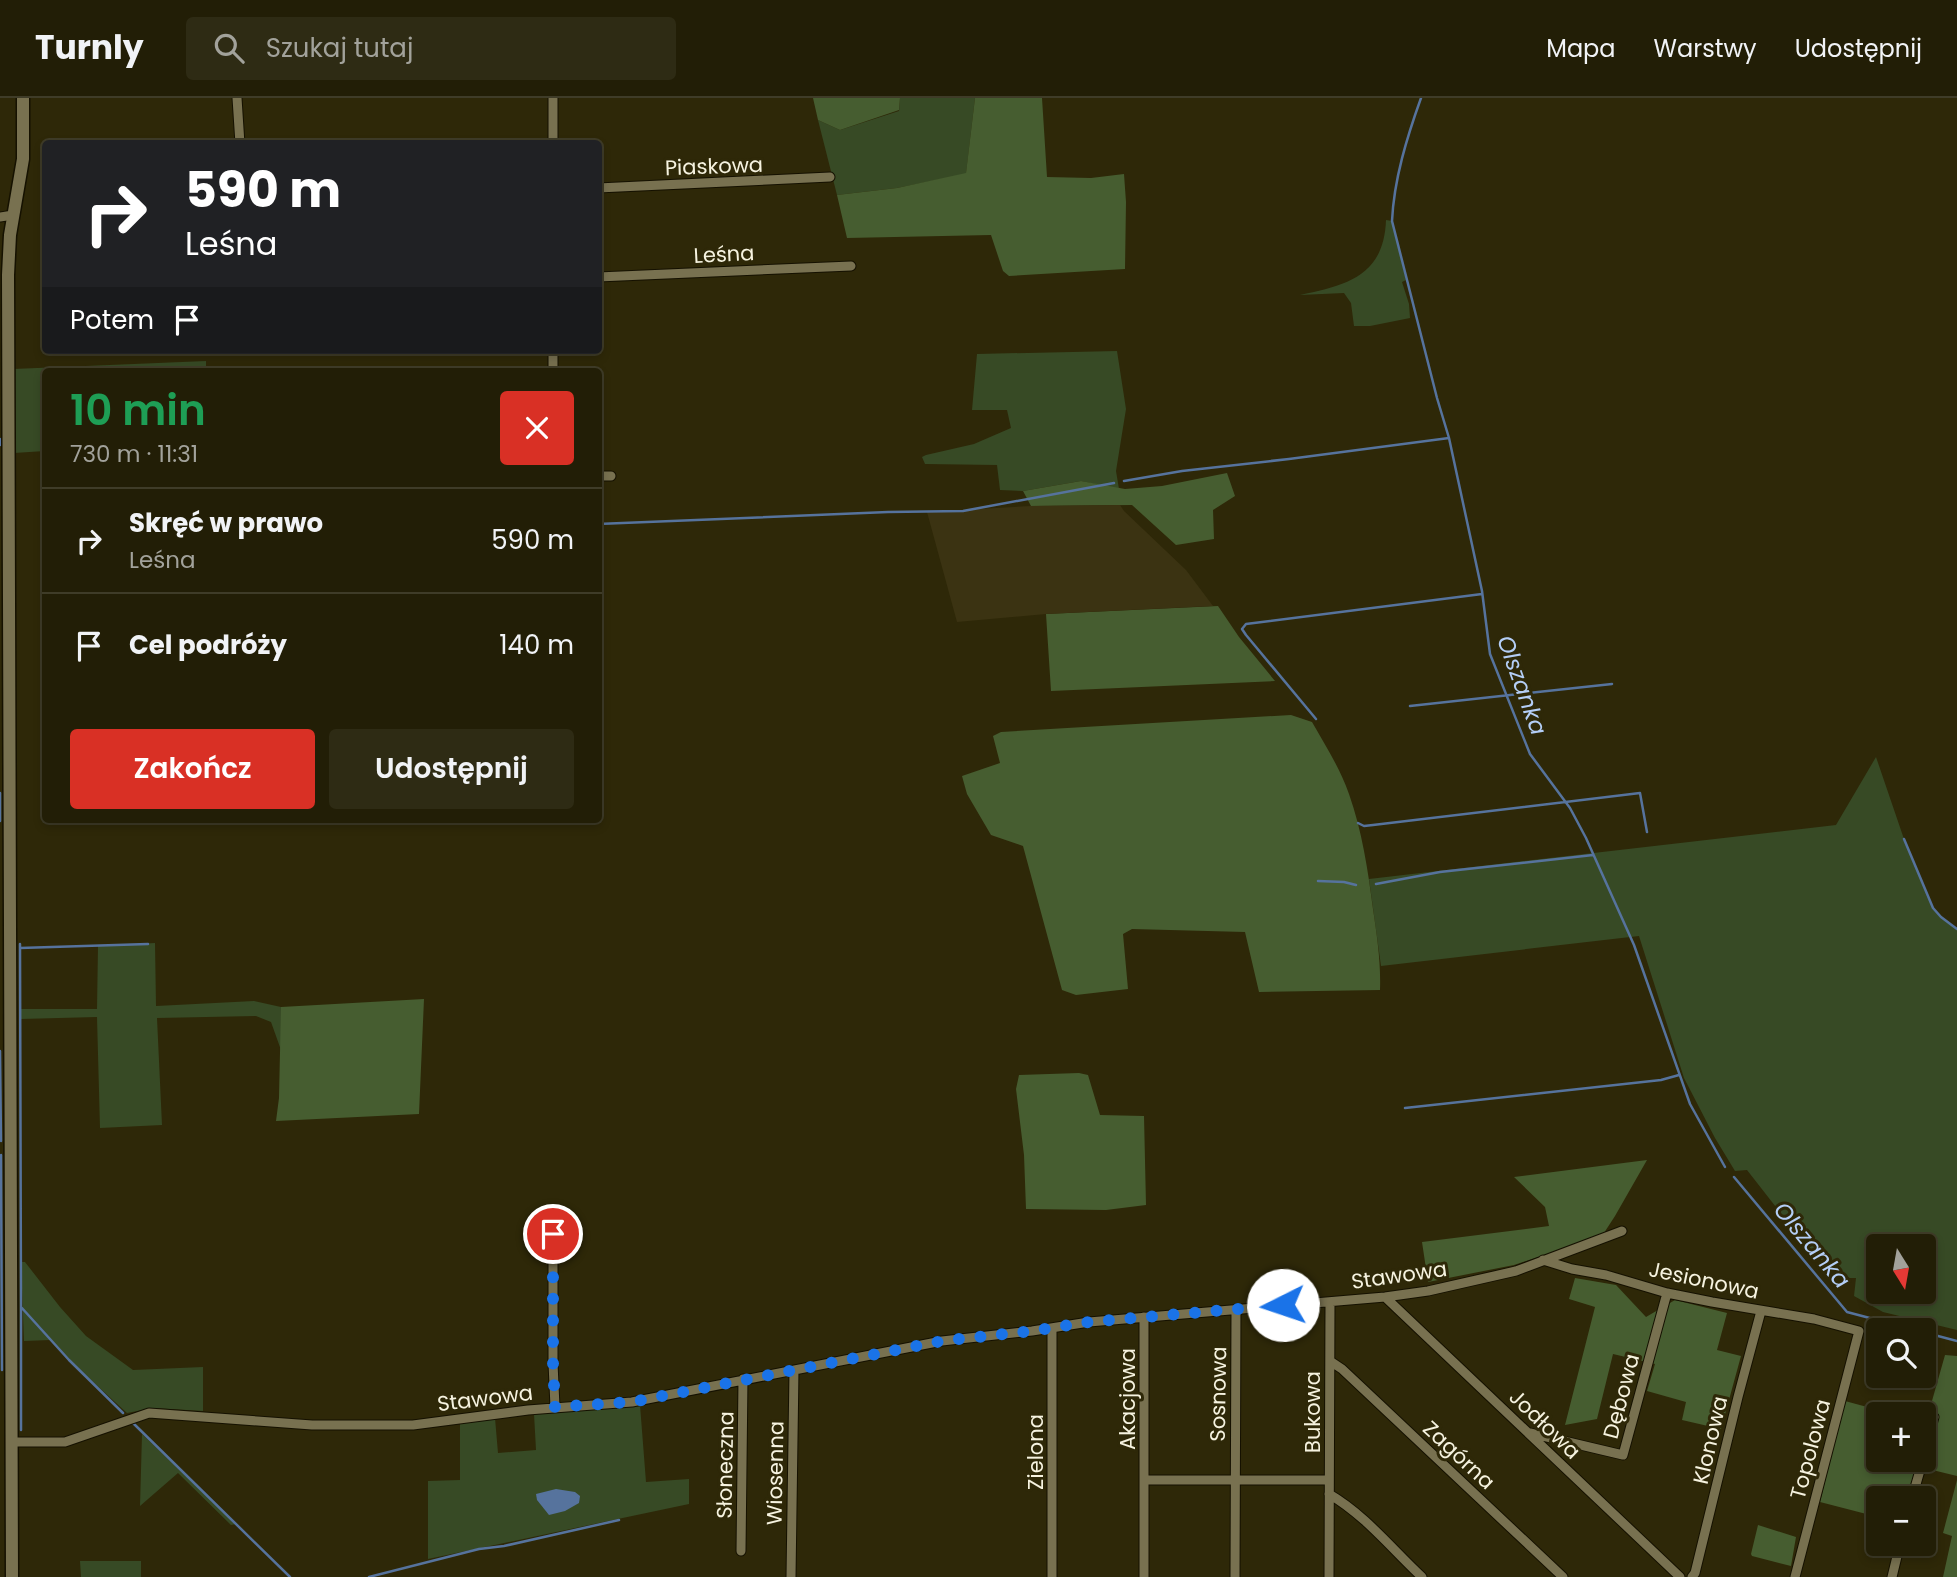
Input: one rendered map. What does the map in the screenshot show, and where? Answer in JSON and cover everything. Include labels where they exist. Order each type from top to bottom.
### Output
[{"type":"main road","points":[[12,1577],[7,1456],[12,1442],[6,216],[23,159],[23,98]]},
{"type":"street","points":[[237,98],[240,140]]},
{"type":"street","points":[[552,140],[553,98]]},
{"type":"street","name":"Piaskowa","points":[[602,188],[830,177]]},
{"type":"street","name":"Leśna","points":[[602,277],[851,266]]},
{"type":"street","points":[[602,477],[611,476]]},
{"type":"street","points":[[553,1211],[555,1407]]},
{"type":"street","name":"Stawowa","points":[[12,1442],[65,1442],[149,1413],[312,1424],[413,1425],[555,1407],[632,1402],[942,1341],[1089,1322],[1385,1297],[1428,1290],[1516,1271],[1622,1230]]},
{"type":"street","name":"Jesionowa","points":[[1543,1260],[1667,1293],[1814,1319],[1859,1331]]},
{"type":"street","name":"Dębowa","points":[[1528,1433],[1623,1455],[1667,1293]]},
{"type":"street","name":"Jodłowa","points":[[1385,1297],[1680,1577]]},
{"type":"street","name":"Bukowa","points":[[1329,1577],[1330,1302]]},
{"type":"street","name":"Sosnowa","points":[[1235,1577],[1236,1309]]},
{"type":"street","name":"Klonowa","points":[[1692,1577],[1713,1505],[1761,1311]]},
{"type":"street","name":"Akacjowa","points":[[1144,1317],[1144,1577]]},
{"type":"street","name":"Zielona","points":[[1052,1328],[1052,1577]]},
{"type":"street","name":"Topolowa","points":[[1795,1577],[1859,1331]]},
{"type":"street","name":"Zagórna","points":[[1329,1361],[1351,1377],[1563,1577]]},
{"type":"street","name":"Wiosenna","points":[[791,1577],[794,1370]]},
{"type":"street","name":"Słoneczna","points":[[741,1551],[743,1379]]},
{"type":"street","name":"Akacjowa","points":[[1144,1480],[1235,1480]]},
{"type":"street","name":"Bukowa","points":[[1235,1480],[1329,1480]]},
{"type":"street","points":[[1329,1494],[1362,1520],[1422,1577]]},
{"type":"street","points":[[1892,1577],[1897,1556]]},
{"type":"green space","points":[[813,98],[900,98],[899,110],[840,130],[818,120]]},
{"type":"green space","points":[[900,98],[975,98],[966,174],[897,188],[837,195],[818,120],[840,130],[899,111]]},
{"type":"green space","points":[[975,98],[1042,98],[1047,177],[1091,178],[1124,174],[1125,269],[1009,276],[1003,271],[991,235],[847,238],[837,195],[897,188],[966,173]]},
{"type":"green space","points":[[1386,220],[1392,221],[1406,280],[1402,282],[1410,318],[1370,326],[1354,326],[1351,303],[1344,293],[1300,295],[1333,287],[1360,275],[1378,254],[1384,239]]},
{"type":"green space","points":[[1117,351],[1126,409],[1116,471],[1119,489],[1081,481],[1023,491],[1000,490],[997,465],[925,464],[922,457],[926,455],[974,444],[1011,428],[1007,410],[972,410],[977,354]]},
{"type":"green space","points":[[206,361],[206,368],[42,368],[42,451],[14,453],[13,369]]},
{"type":"green space","points":[[1227,473],[1235,496],[1213,510],[1214,539],[1176,545],[1132,505],[1031,506],[1023,491],[1081,481],[1125,489],[1162,486]]},
{"type":"green space","points":[[1218,606],[1275,681],[1051,691],[1046,614]]},
{"type":"green space","points":[[1291,715],[1312,722],[1341,775],[1354,808],[1369,880],[1380,990],[1259,992],[1245,932],[1132,929],[1123,934],[1128,989],[1076,995],[1062,990],[1023,846],[991,835],[967,794],[962,776],[1000,763],[993,736],[1001,732]]},
{"type":"green space","points":[[1876,757],[1904,839],[1933,908],[1957,929],[1957,1330],[1936,1325],[1936,1318],[1908,1318],[1883,1312],[1868,1304],[1936,1304],[1936,1234],[1866,1234],[1866,1303],[1854,1296],[1856,1278],[1846,1278],[1812,1253],[1747,1170],[1735,1171],[1684,1078],[1639,936],[1381,966],[1369,879],[1836,825]]},
{"type":"green space","points":[[155,943],[156,1006],[254,1001],[281,1007],[281,1050],[271,1022],[256,1016],[157,1018],[162,1125],[100,1128],[97,1017],[21,1019],[20,1009],[97,1009],[98,946]]},
{"type":"green space","points":[[424,999],[419,1114],[276,1121],[281,1007]]},
{"type":"green space","points":[[1019,1075],[1088,1075],[1100,1115],[1144,1116],[1146,1205],[1106,1210],[1026,1209],[1024,1155],[1016,1089]]},
{"type":"green space","points":[[1647,1160],[1602,1236],[1514,1265],[1428,1282],[1422,1242],[1549,1226],[1545,1207],[1514,1177]]},
{"type":"green space","points":[[21,1262],[25,1262],[86,1336],[133,1370],[203,1367],[203,1411],[153,1408],[127,1413],[51,1340],[24,1341]]},
{"type":"green space","points":[[1575,1278],[1616,1285],[1646,1317],[1675,1300],[1727,1313],[1717,1350],[1741,1356],[1721,1429],[1682,1420],[1686,1402],[1647,1391],[1655,1364],[1613,1354],[1597,1419],[1565,1425],[1595,1307],[1569,1299]]},
{"type":"green space","points":[[1945,1355],[1957,1356],[1957,1476],[1936,1471],[1936,1402],[1932,1402]]},
{"type":"green space","points":[[1845,1401],[1866,1407],[1866,1472],[1914,1472],[1911,1486],[1866,1486],[1866,1514],[1820,1502]]},
{"type":"green space","points":[[640,1405],[646,1482],[689,1479],[689,1504],[428,1559],[428,1481],[460,1480],[460,1423],[495,1418],[498,1453],[536,1450],[534,1414]]},
{"type":"green space","points":[[142,1434],[236,1524],[231,1525],[178,1473],[140,1506]]},
{"type":"green space","points":[[1957,1480],[1957,1577],[1943,1577],[1952,1536],[1943,1533]]},
{"type":"green space","points":[[1758,1525],[1796,1537],[1791,1566],[1752,1556]]},
{"type":"green space","points":[[80,1561],[141,1561],[141,1577],[81,1577]]},
{"type":"sand","points":[[1120,505],[1186,570],[1213,606],[1046,614],[957,622],[927,512],[1031,506]]},
{"type":"water","points":[[556,1489],[575,1492],[580,1496],[579,1503],[565,1511],[549,1515],[537,1500],[536,1494]]},
{"type":"waterway","name":"Olszanka","points":[[1421,98],[1402,158],[1392,221],[1449,438],[1482,591],[1490,654],[1530,754],[1570,808],[1586,838],[1634,945],[1690,1104],[1725,1167]]},
{"type":"waterway","points":[[1124,481],[1182,471],[1449,438]]},
{"type":"waterway","points":[[0,445],[1,439]]},
{"type":"waterway","points":[[602,524],[963,511],[1114,483]]},
{"type":"waterway","points":[[1316,719],[1246,635],[1242,629],[1246,624],[1482,594]]},
{"type":"waterway","points":[[1410,706],[1612,684]]},
{"type":"waterway","points":[[0,793],[0,821]]},
{"type":"waterway","points":[[1358,823],[1364,826],[1640,793],[1647,832]]},
{"type":"waterway","points":[[1904,839],[1933,908],[1957,929]]},
{"type":"waterway","points":[[1376,884],[1440,872],[1593,855]]},
{"type":"waterway","points":[[1318,881],[1356,885]]},
{"type":"waterway","points":[[20,944],[21,1307],[69,1360],[123,1413]]},
{"type":"waterway","points":[[20,948],[148,944]]},
{"type":"waterway","points":[[0,1051],[1,1141]]},
{"type":"waterway","points":[[1405,1108],[1661,1080],[1679,1075]]},
{"type":"waterway","points":[[1,1155],[2,1370]]},
{"type":"waterway","name":"Olszanka","points":[[1734,1177],[1847,1312],[1870,1318]]},
{"type":"waterway","points":[[21,1307],[21,1430]]},
{"type":"waterway","name":"Olszanka","points":[[1936,1335],[1957,1341]]},
{"type":"waterway","points":[[133,1423],[290,1577]]},
{"type":"waterway","points":[[369,1577],[479,1549],[504,1546],[619,1520]]},
{"type":"route","points":[[553,1234],[555,1407],[632,1402],[942,1341],[1089,1322],[1283,1305]]}]
